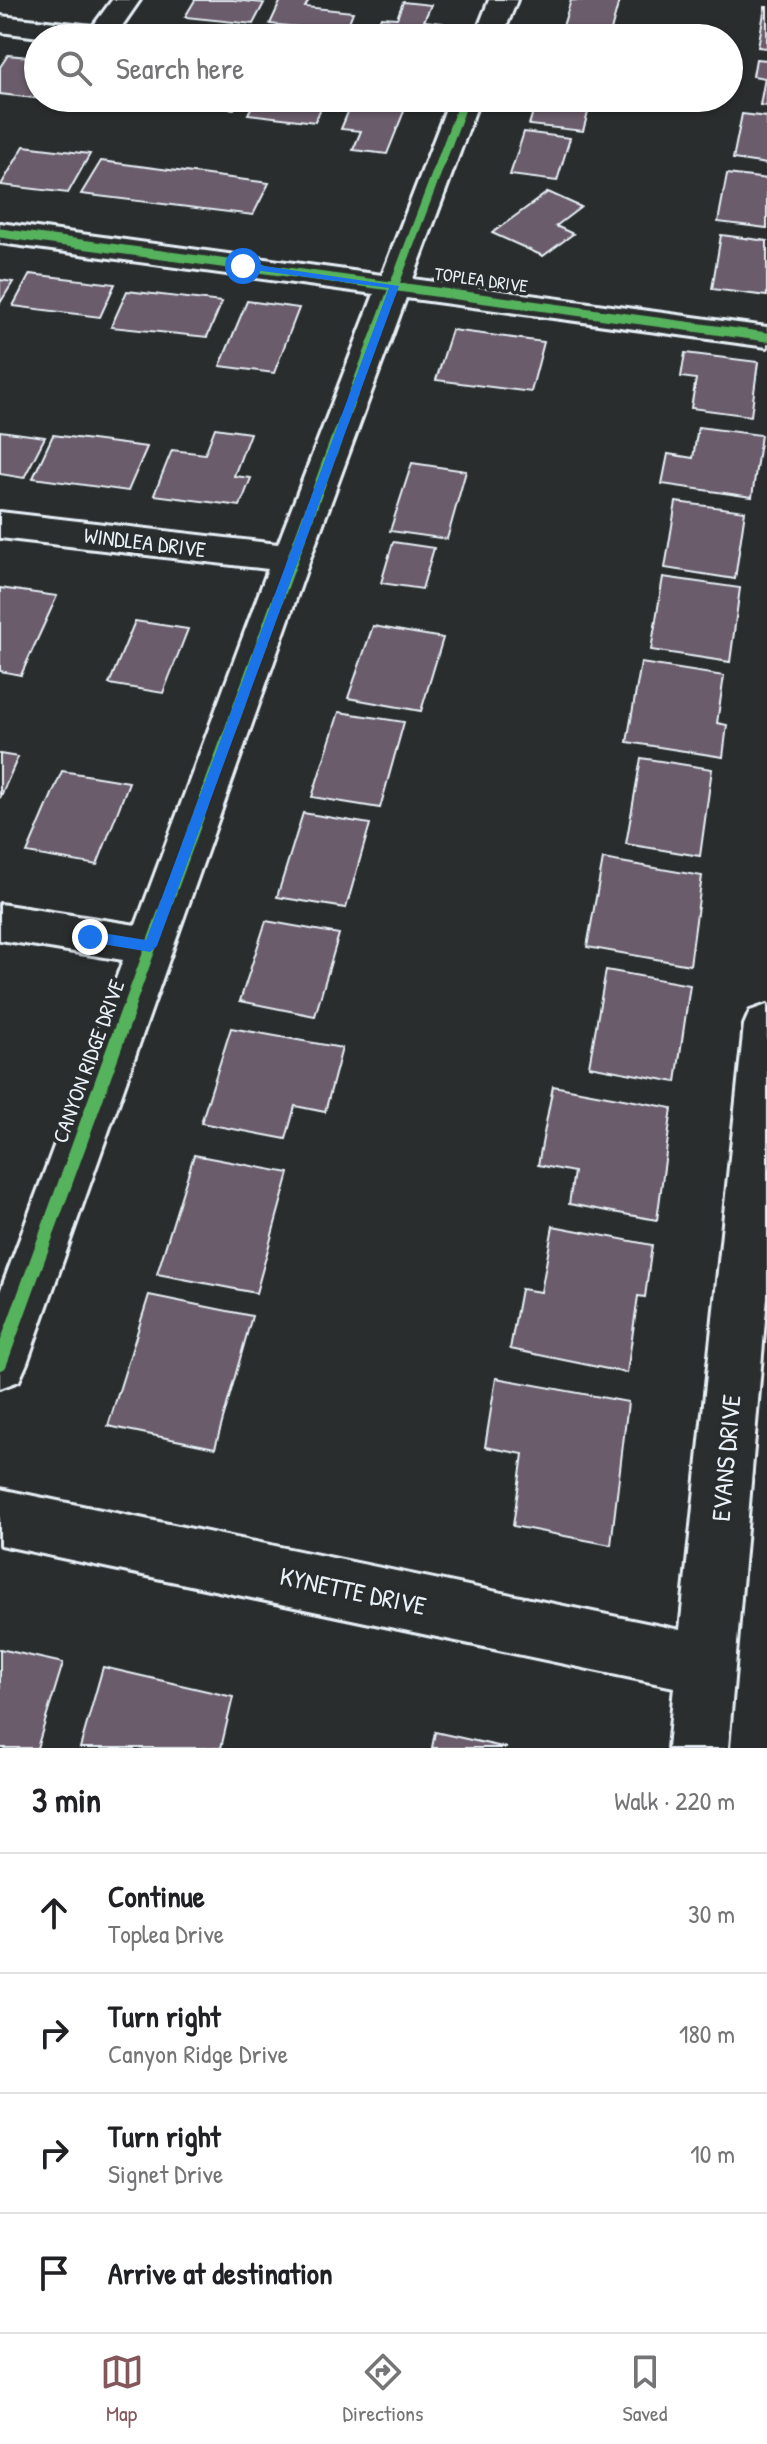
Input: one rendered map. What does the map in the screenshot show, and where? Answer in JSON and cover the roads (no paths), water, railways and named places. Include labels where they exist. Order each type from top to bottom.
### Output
[{"type":"street","points":[[116,24],[126,0]]},
{"type":"street","points":[[494,24],[503,0]]},
{"type":"street","points":[[0,24],[24,27]]},
{"type":"street","name":"CANYON RIDGE DRIVE","points":[[0,1363],[291,559],[460,112]]},
{"type":"street","name":"TOPLEA DRIVE","points":[[0,233],[767,337]]},
{"type":"street","name":"WINDLEA DRIVE","points":[[0,525],[291,559]]},
{"type":"street","points":[[0,922],[150,946]]},
{"type":"street","name":"EVANS DRIVE","points":[[698,1748],[767,1025]]},
{"type":"street","name":"KYNETTE DRIVE","points":[[0,1517],[707,1665]]}]
